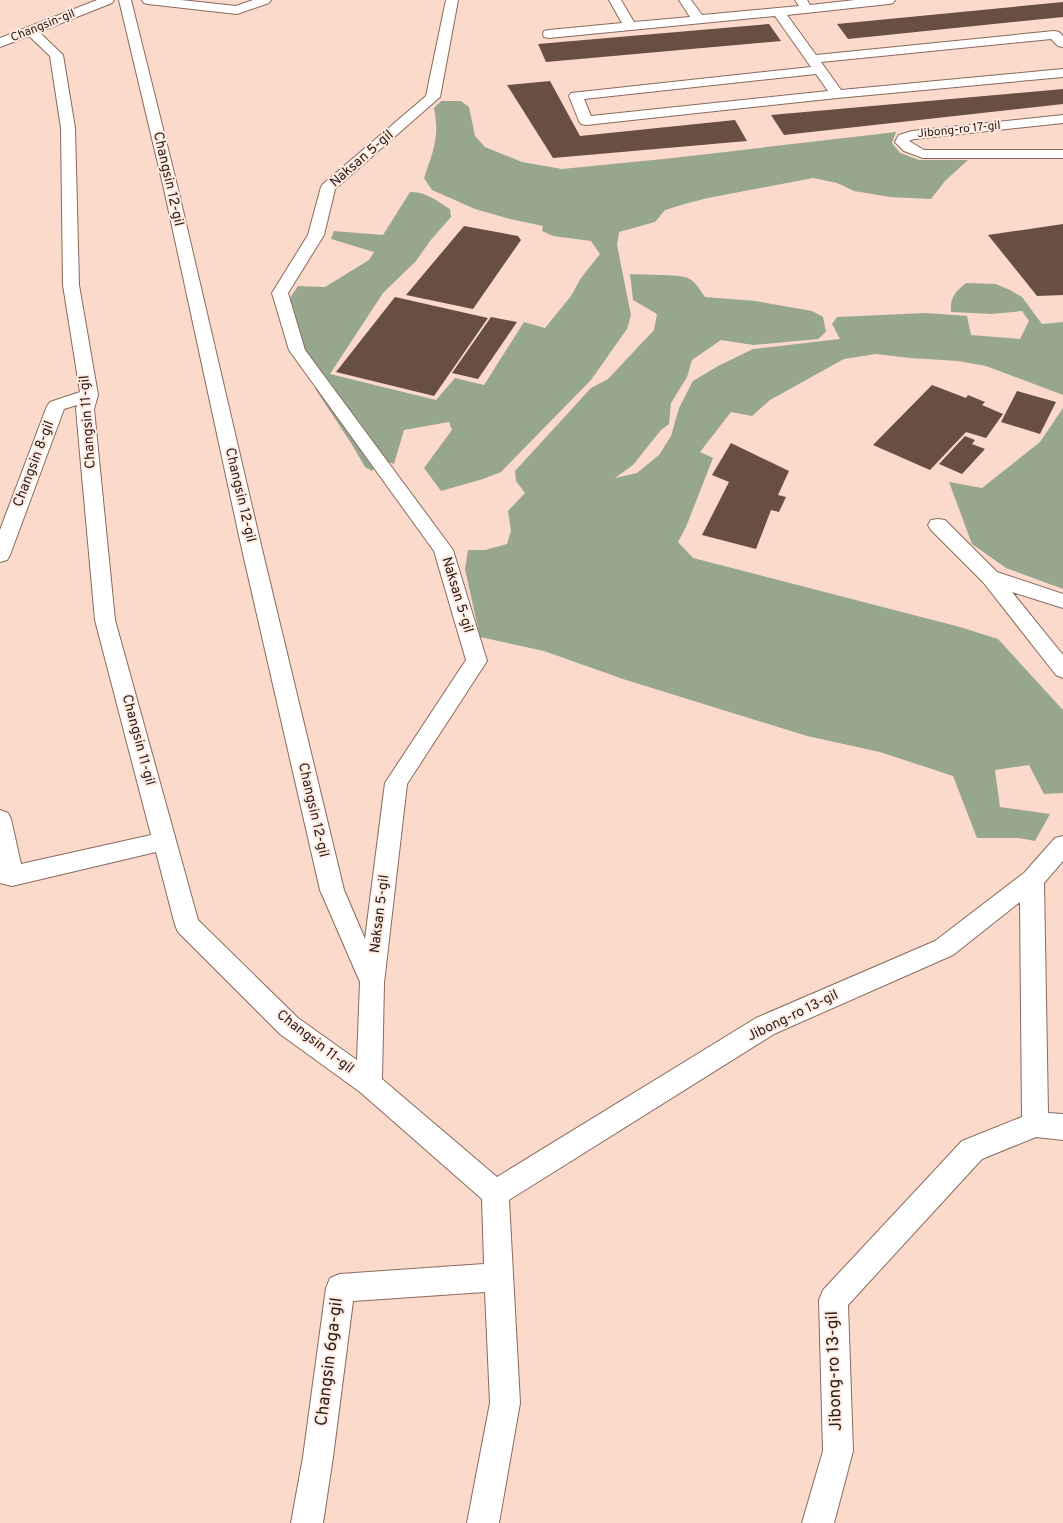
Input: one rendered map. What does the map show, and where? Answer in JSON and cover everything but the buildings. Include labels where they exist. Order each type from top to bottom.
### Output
[{"type":"street","name":"Changsin-gil","points":[[0,43],[108,0]]},
{"type":"street","name":"Changsin 12-gil","points":[[125,0],[171,189],[251,545],[332,890],[372,983]]},
{"type":"street","points":[[148,0],[237,10],[265,0]]},
{"type":"street","name":"Naksan 5-gil","points":[[369,1084],[372,983],[396,783],[477,661],[443,550],[297,350],[280,293],[316,235],[328,186],[433,97],[452,0]]},
{"type":"street","points":[[615,0],[630,26]]},
{"type":"street","points":[[685,0],[700,20]]},
{"type":"street","points":[[549,34],[779,12],[804,4],[889,0]]},
{"type":"street","points":[[779,12],[836,94]]},
{"type":"street","name":"Changsin 11-gil","points":[[32,31],[56,55],[68,128],[71,285],[89,395],[85,409],[105,620],[187,925],[289,1026],[369,1084]]},
{"type":"street","points":[[1060,35],[816,64],[576,96],[586,120],[836,94],[1063,73]]},
{"type":"street","name":"Jibong-ro 17-gil","points":[[1063,119],[912,135],[904,138],[902,142],[906,147],[914,152],[923,154],[1063,154]]},
{"type":"street","name":"Changsin 8-gil","points":[[0,555],[56,406],[89,395]]},
{"type":"street","points":[[938,525],[990,577],[1063,670]]},
{"type":"street","points":[[990,577],[1063,602]]},
{"type":"street","points":[[0,819],[6,875],[165,841]]},
{"type":"street","name":"Jibong-ro 13-gil","points":[[495,1193],[765,1026],[944,948],[1032,880],[1063,846]]},
{"type":"street","points":[[1032,880],[1036,1124]]},
{"type":"street","points":[[369,1084],[495,1193],[505,1403],[484,1523]]},
{"type":"street","name":"Jibong-ro 13-gil","points":[[818,1523],[838,1451],[833,1300],[972,1150],[1036,1124],[1063,1127]]},
{"type":"street","name":"Changsin 6ga-gil","points":[[307,1523],[318,1457],[340,1288],[498,1277]]},
{"type":"green space","points":[[441,101],[461,101],[469,107],[475,136],[485,147],[522,162],[562,169],[673,158],[896,132],[892,143],[900,153],[919,160],[968,160],[945,181],[931,199],[890,197],[854,191],[837,183],[813,178],[688,203],[665,210],[655,222],[619,232],[617,245],[631,315],[627,329],[591,380],[501,472],[483,479],[441,491],[424,468],[452,430],[449,422],[404,430],[394,464],[381,459],[372,471],[365,467],[316,390],[290,314],[290,298],[298,286],[325,287],[369,260],[374,252],[331,239],[334,231],[383,235],[410,192],[426,195],[450,209],[451,217],[430,241],[416,261],[383,293],[330,374],[436,400],[455,378],[484,385],[524,322],[545,328],[571,296],[581,278],[600,254],[591,241],[553,236],[542,231],[543,226],[510,219],[475,209],[432,190],[424,178],[435,144],[436,119],[434,108]]},
{"type":"green space","points":[[630,274],[668,275],[688,278],[698,286],[705,297],[755,301],[812,311],[823,317],[826,332],[818,339],[753,345],[721,340],[692,360],[687,377],[671,403],[669,424],[661,430],[633,465],[615,478],[637,473],[659,455],[671,436],[679,408],[693,381],[718,366],[753,349],[840,339],[832,324],[837,317],[926,313],[967,316],[971,335],[1020,339],[1029,321],[1022,311],[992,314],[951,312],[951,302],[954,295],[966,283],[996,284],[1022,297],[1042,324],[1063,322],[1063,395],[986,366],[958,361],[876,354],[844,359],[770,400],[752,416],[731,412],[700,452],[713,458],[686,527],[678,542],[693,558],[960,627],[998,639],[1063,710],[1063,793],[1044,794],[1029,765],[995,770],[1000,807],[1050,814],[1035,841],[1019,838],[977,838],[953,776],[880,752],[807,736],[623,679],[544,651],[480,637],[465,569],[468,550],[485,550],[507,544],[511,531],[508,511],[525,493],[516,481],[515,471],[591,388],[608,379],[654,330],[657,314],[633,300]]},
{"type":"green space","points":[[1063,408],[1063,589],[1006,568],[972,544],[949,482],[982,488],[1040,442]]}]
